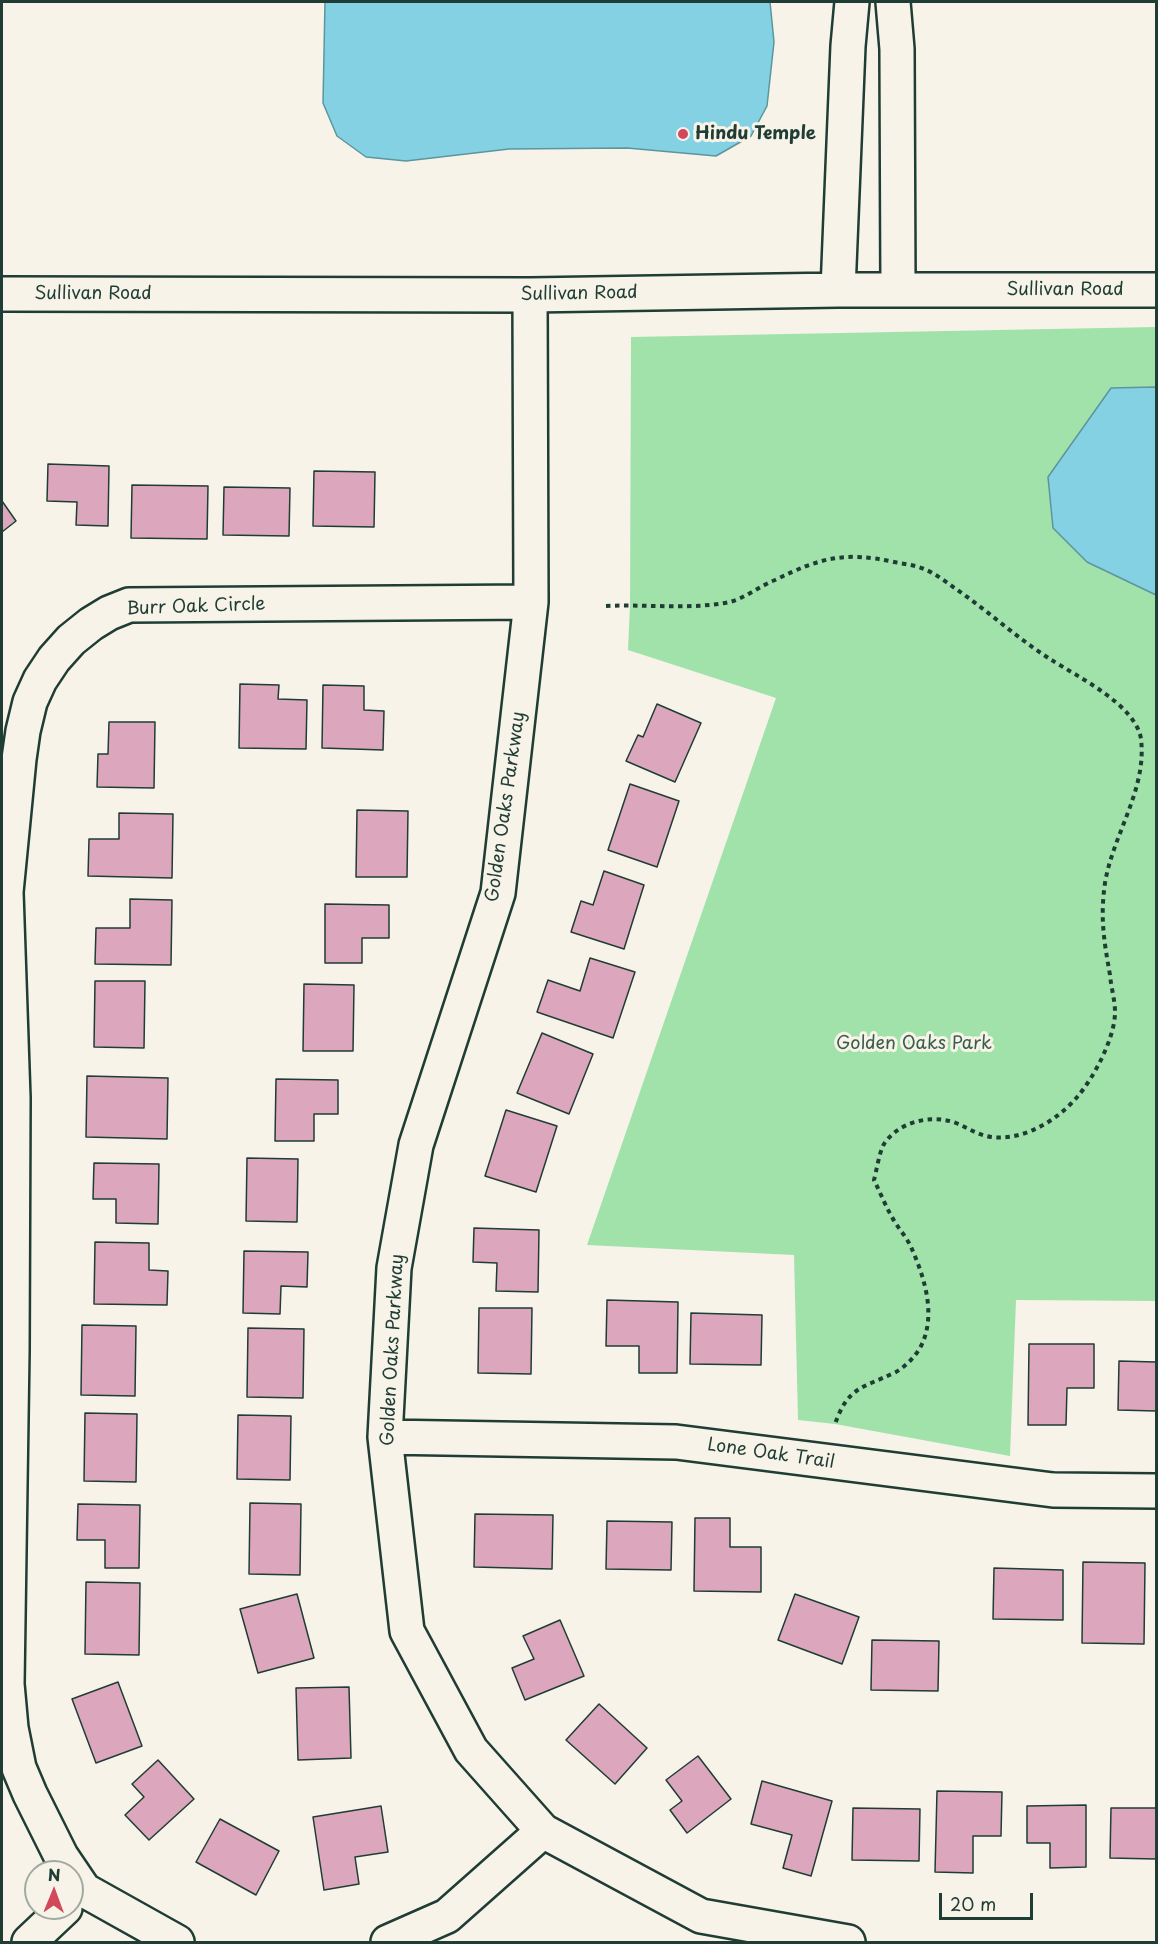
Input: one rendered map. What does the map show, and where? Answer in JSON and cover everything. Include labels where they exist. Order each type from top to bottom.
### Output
[{"type":"street","points":[[838,290],[848,46],[852,2]]},
{"type":"street","points":[[893,2],[897,49],[898,290]]},
{"type":"street","name":"Sullivan Road","points":[[2,294],[530,295],[838,290],[1156,290]]},
{"type":"street","name":"Golden Oaks Parkway","points":[[530,295],[531,602],[498,893],[416,1145],[394,1268],[385,1437],[408,1631],[471,1750],[543,1831],[701,1916],[848,1942]]},
{"type":"street","name":"Burr Oak Circle","points":[[62,1860],[19,1768],[11,1728],[7,1684],[13,1098],[6,892],[20,750],[30,702],[40,680],[71,640],[91,624],[110,613],[129,606],[531,602]]},
{"type":"street","name":"Lone Oak Trail","points":[[385,1437],[676,1442],[1053,1490],[1156,1491]]},
{"type":"street","points":[[388,1942],[447,1916],[543,1831]]},
{"type":"street","name":"Burr Oak Circle","points":[[84,1904],[177,1942]]},
{"type":"street","points":[[29,1942],[53,1920]]},
{"type":"path","points":[[606,606],[680,607],[733,601],[819,561],[845,556],[871,557],[924,569],[1130,714],[1140,734],[1143,760],[1137,786],[1108,866],[1101,914],[1115,1013],[1109,1040],[1096,1068],[1078,1095],[1046,1124],[1021,1134],[992,1137],[971,1131],[953,1122],[929,1119],[905,1124],[884,1144],[874,1180],[892,1218],[911,1246],[927,1292],[930,1316],[925,1339],[916,1355],[898,1371],[870,1382],[856,1391],[842,1406],[835,1424]]},
{"type":"green space","name":"Golden Oaks Park","points":[[1156,327],[1156,1301],[1016,1300],[1010,1456],[835,1424],[798,1420],[794,1255],[587,1245],[776,698],[628,650],[631,337]]},
{"type":"water","points":[[325,2],[770,2],[774,42],[767,106],[751,136],[716,156],[627,148],[509,149],[406,161],[366,157],[337,136],[323,103]]},
{"type":"water","points":[[1156,387],[1156,595],[1087,562],[1053,528],[1048,477],[1111,388]]},
{"type":"building","points":[[48,464],[109,466],[108,526],[76,525],[77,502],[47,501]]},
{"type":"building","points":[[314,471],[375,472],[374,527],[313,526]]},
{"type":"building","points":[[132,485],[208,486],[207,539],[131,538]]},
{"type":"building","points":[[224,487],[290,488],[289,536],[223,535]]},
{"type":"building","points":[[2,501],[16,521],[2,532]]},
{"type":"building","points":[[240,684],[279,685],[278,699],[307,700],[306,749],[239,748]]},
{"type":"building","points":[[323,685],[364,686],[364,710],[384,711],[383,750],[322,748]]},
{"type":"building","points":[[657,704],[701,723],[675,782],[626,761],[638,735],[643,737]]},
{"type":"building","points":[[109,722],[155,722],[154,788],[97,787],[98,754],[108,754]]},
{"type":"building","points":[[630,784],[679,801],[657,867],[608,850]]},
{"type":"building","points":[[357,810],[408,811],[407,877],[356,877]]},
{"type":"building","points":[[119,813],[173,814],[172,878],[88,876],[89,839],[119,839]]},
{"type":"building","points":[[604,871],[644,885],[624,949],[571,932],[581,901],[593,905]]},
{"type":"building","points":[[130,899],[172,900],[171,965],[95,964],[96,928],[130,928]]},
{"type":"building","points":[[325,904],[389,905],[389,938],[362,938],[362,963],[325,963]]},
{"type":"building","points":[[590,958],[635,972],[613,1038],[537,1012],[548,980],[580,991]]},
{"type":"building","points":[[95,981],[145,981],[144,1048],[94,1047]]},
{"type":"building","points":[[304,984],[354,985],[353,1051],[303,1051]]},
{"type":"building","points":[[542,1033],[593,1054],[569,1114],[517,1093]]},
{"type":"building","points":[[87,1076],[168,1078],[167,1139],[86,1137]]},
{"type":"building","points":[[276,1079],[338,1080],[338,1114],[314,1114],[314,1141],[275,1141]]},
{"type":"building","points":[[506,1110],[557,1126],[536,1192],[485,1176]]},
{"type":"building","points":[[247,1158],[298,1159],[297,1222],[246,1221]]},
{"type":"building","points":[[94,1163],[159,1164],[158,1224],[116,1223],[116,1199],[93,1199]]},
{"type":"building","points":[[474,1228],[539,1230],[538,1292],[496,1291],[497,1263],[473,1262]]},
{"type":"building","points":[[95,1242],[149,1243],[149,1270],[168,1271],[167,1305],[94,1304]]},
{"type":"building","points":[[244,1251],[308,1252],[307,1287],[281,1286],[280,1314],[243,1313]]},
{"type":"building","points":[[607,1300],[678,1302],[677,1373],[639,1373],[639,1346],[606,1346]]},
{"type":"building","points":[[479,1308],[532,1308],[531,1374],[478,1373]]},
{"type":"building","points":[[691,1313],[762,1315],[761,1365],[690,1364]]},
{"type":"building","points":[[82,1325],[136,1326],[135,1396],[81,1395]]},
{"type":"building","points":[[248,1328],[304,1329],[303,1398],[247,1397]]},
{"type":"building","points":[[1029,1344],[1094,1344],[1094,1388],[1067,1388],[1066,1425],[1028,1425]]},
{"type":"building","points":[[1119,1361],[1156,1362],[1156,1411],[1118,1410]]},
{"type":"building","points":[[85,1413],[137,1414],[136,1482],[84,1481]]},
{"type":"building","points":[[238,1415],[291,1416],[290,1480],[237,1479]]},
{"type":"building","points":[[250,1503],[301,1504],[300,1575],[249,1574]]},
{"type":"building","points":[[78,1504],[140,1505],[139,1568],[105,1568],[105,1540],[77,1540]]},
{"type":"building","points":[[475,1514],[553,1515],[552,1569],[474,1567]]},
{"type":"building","points":[[695,1518],[730,1518],[730,1547],[761,1547],[761,1592],[694,1591]]},
{"type":"building","points":[[607,1521],[672,1522],[671,1570],[606,1569]]},
{"type":"building","points":[[1083,1562],[1145,1563],[1144,1644],[1082,1643]]},
{"type":"building","points":[[994,1568],[1063,1570],[1063,1620],[993,1619]]},
{"type":"building","points":[[86,1582],[140,1583],[139,1655],[85,1654]]},
{"type":"building","points":[[297,1594],[314,1658],[258,1673],[240,1609]]},
{"type":"building","points":[[795,1594],[859,1617],[842,1664],[778,1640]]},
{"type":"building","points":[[560,1620],[584,1676],[525,1700],[512,1668],[534,1659],[523,1636]]},
{"type":"building","points":[[872,1640],[939,1641],[938,1691],[871,1690]]},
{"type":"building","points":[[118,1682],[142,1746],[96,1763],[72,1699]]},
{"type":"building","points":[[349,1687],[351,1758],[298,1760],[296,1688]]},
{"type":"building","points":[[599,1704],[647,1748],[615,1784],[566,1740]]},
{"type":"building","points":[[698,1756],[731,1799],[687,1833],[670,1810],[682,1801],[666,1780]]},
{"type":"building","points":[[158,1760],[194,1799],[149,1840],[125,1815],[144,1797],[132,1784]]},
{"type":"building","points":[[762,1781],[832,1801],[811,1876],[783,1868],[792,1835],[751,1824]]},
{"type":"building","points":[[937,1791],[1002,1792],[1001,1836],[973,1836],[973,1873],[935,1872]]},
{"type":"building","points":[[1086,1805],[1086,1867],[1050,1868],[1050,1843],[1027,1843],[1027,1806]]},
{"type":"building","points":[[381,1806],[388,1852],[355,1857],[359,1884],[324,1890],[313,1817]]},
{"type":"building","points":[[853,1808],[920,1809],[919,1861],[852,1860]]},
{"type":"building","points":[[1111,1808],[1156,1808],[1156,1859],[1110,1858]]},
{"type":"building","points":[[220,1819],[279,1851],[256,1895],[196,1862]]},
{"type":"place","name":"Hindu Temple","points":[[683,134]]}]
